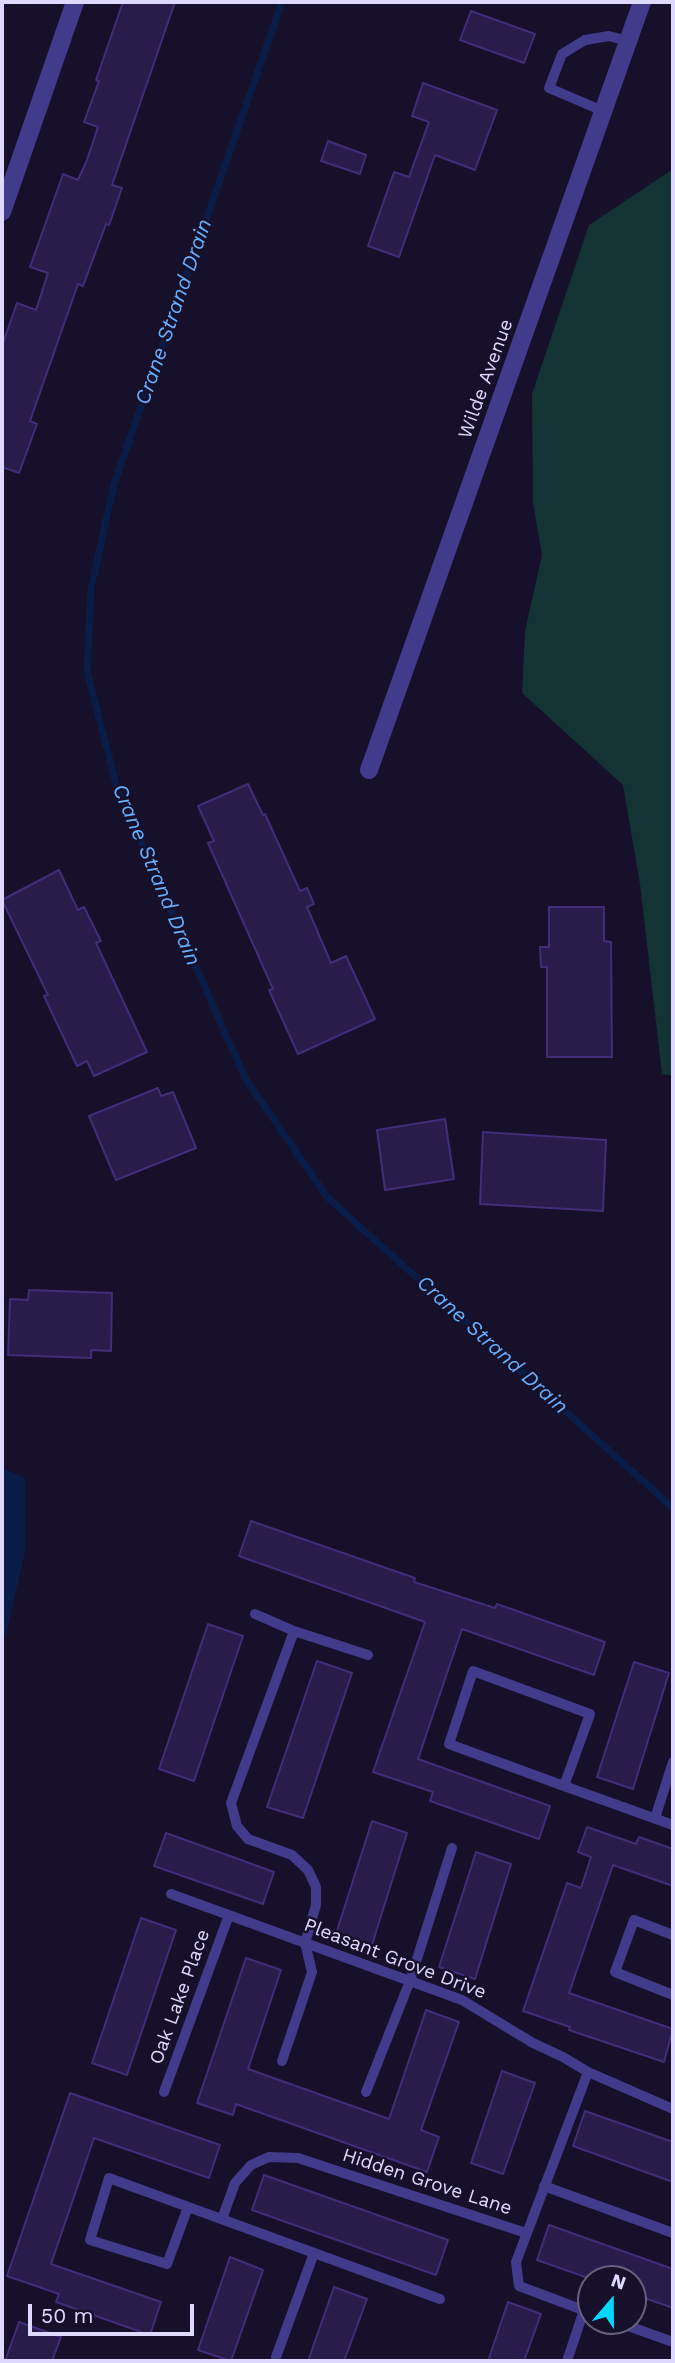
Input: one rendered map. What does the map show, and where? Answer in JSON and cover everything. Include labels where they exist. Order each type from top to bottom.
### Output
[{"type":"street","points":[[2,212],[75,2]]},
{"type":"street","name":"Wilde Avenue","points":[[369,770],[642,2]]},
{"type":"lane","points":[[603,111],[549,88],[562,54],[585,40],[609,36],[628,41]]},
{"type":"lane","points":[[255,1614],[294,1631],[368,1655]]},
{"type":"lane","points":[[282,2061],[312,1972],[305,1942],[316,1905],[316,1888],[308,1870],[292,1855],[248,1839],[237,1826],[231,1803],[294,1631]]},
{"type":"lane","points":[[564,1786],[590,1714],[473,1671],[449,1744],[564,1786],[655,1818],[673,1825]]},
{"type":"lane","points":[[655,1818],[673,1762]]},
{"type":"lane","points":[[366,2092],[410,1981],[452,1848]]},
{"type":"lane","name":"Pleasant Grove Drive","points":[[171,1894],[462,2000],[533,2043],[588,2072],[673,2108]]},
{"type":"lane","name":"Oak Lake Place","points":[[164,2092],[229,1915]]},
{"type":"lane","points":[[673,1935],[634,1920],[615,1972],[673,1996]]},
{"type":"lane","name":"Hidden Grove Lane","points":[[222,2219],[235,2183],[251,2165],[269,2157],[298,2158],[526,2233],[588,2072]]},
{"type":"lane","points":[[188,2207],[167,2264],[90,2239],[109,2178],[440,2299]]},
{"type":"lane","points":[[544,2186],[673,2233]]},
{"type":"lane","points":[[526,2233],[516,2262],[519,2286],[577,2307]]},
{"type":"lane","points":[[276,2357],[314,2253]]},
{"type":"lane","points":[[647,2333],[673,2343]]},
{"type":"lane","points":[[567,2361],[577,2335]]},
{"type":"green space","points":[[673,169],[673,1076],[662,1074],[640,884],[623,785],[522,693],[525,631],[542,555],[533,503],[532,394],[589,225]]},
{"type":"water","points":[[2,1468],[25,1478],[25,1552],[6,1635],[2,1633]]},
{"type":"building","points":[[123,2],[175,2],[112,185],[122,188],[83,286],[78,284],[30,421],[37,424],[19,473],[2,467],[2,346],[17,303],[36,310],[48,273],[30,267],[63,174],[78,180],[87,160],[98,127],[84,122]]},
{"type":"building","points":[[471,11],[535,34],[524,63],[460,40]]},
{"type":"building","points":[[423,83],[497,110],[475,170],[435,155],[399,257],[368,246],[394,172],[409,177],[429,122],[412,116]]},
{"type":"building","points":[[328,141],[366,155],[360,174],[321,161]]},
{"type":"building","points":[[248,784],[263,815],[265,814],[300,891],[307,888],[314,904],[307,907],[331,963],[346,956],[375,1019],[298,1054],[269,990],[273,989],[208,843],[214,841],[198,806]]},
{"type":"building","points":[[59,870],[78,910],[84,907],[101,941],[96,943],[147,1052],[94,1076],[87,1061],[77,1066],[44,996],[48,995],[2,900]]},
{"type":"building","points":[[549,907],[604,907],[604,941],[611,942],[612,1057],[547,1057],[547,967],[541,967],[540,947],[549,947]]},
{"type":"building","points":[[158,1088],[161,1096],[173,1092],[196,1148],[116,1180],[89,1116]]},
{"type":"building","points":[[445,1119],[454,1179],[385,1190],[377,1130]]},
{"type":"building","points":[[483,1132],[606,1140],[603,1211],[480,1204]]},
{"type":"building","points":[[29,1290],[112,1293],[111,1351],[91,1350],[91,1358],[8,1355],[10,1299],[28,1300]]},
{"type":"building","points":[[251,1521],[415,1578],[414,1582],[495,1608],[497,1604],[605,1642],[594,1675],[462,1629],[418,1759],[550,1806],[539,1839],[430,1801],[433,1792],[373,1772],[425,1622],[239,1556]]},
{"type":"building","points":[[208,1624],[243,1636],[194,1781],[159,1769]]},
{"type":"building","points":[[317,1661],[352,1673],[303,1818],[267,1807]]},
{"type":"building","points":[[634,1662],[669,1673],[633,1789],[597,1777]]},
{"type":"building","points":[[372,1821],[407,1833],[371,1948],[335,1937]]},
{"type":"building","points":[[587,1827],[636,1844],[639,1837],[673,1849],[673,1886],[613,1865],[569,1993],[673,2029],[664,2062],[569,2030],[570,2027],[523,2011],[567,1883],[581,1888],[591,1857],[578,1852]]},
{"type":"building","points":[[166,1833],[274,1872],[263,1904],[154,1866]]},
{"type":"building","points":[[476,1852],[511,1864],[475,1979],[439,1967]]},
{"type":"building","points":[[141,1918],[176,1930],[127,2075],[92,2063]]},
{"type":"building","points":[[246,1958],[281,1970],[248,2069],[389,2119],[426,2010],[459,2022],[421,2130],[439,2137],[427,2172],[236,2104],[233,2115],[197,2103]]},
{"type":"building","points":[[502,2071],[535,2083],[503,2174],[471,2163]]},
{"type":"building","points":[[70,2093],[220,2145],[209,2178],[94,2138],[51,2264],[161,2302],[150,2335],[56,2302],[59,2294],[7,2276]]},
{"type":"building","points":[[585,2111],[673,2142],[673,2182],[573,2146]]},
{"type":"building","points":[[264,2175],[448,2240],[436,2275],[252,2210]]},
{"type":"building","points":[[549,2225],[673,2269],[673,2308],[647,2299],[647,2265],[577,2265],[577,2274],[537,2260]]},
{"type":"building","points":[[230,2257],[263,2270],[231,2361],[198,2350]]},
{"type":"building","points":[[334,2287],[367,2299],[344,2361],[308,2361]]},
{"type":"building","points":[[508,2302],[541,2314],[524,2361],[488,2361]]},
{"type":"building","points":[[19,2322],[61,2337],[52,2361],[5,2361]]},
{"type":"waterway","name":"Crane Strand Drain","points":[[282,2],[114,484],[91,588],[87,671],[117,788],[245,1078],[328,1198],[673,1508]]}]
